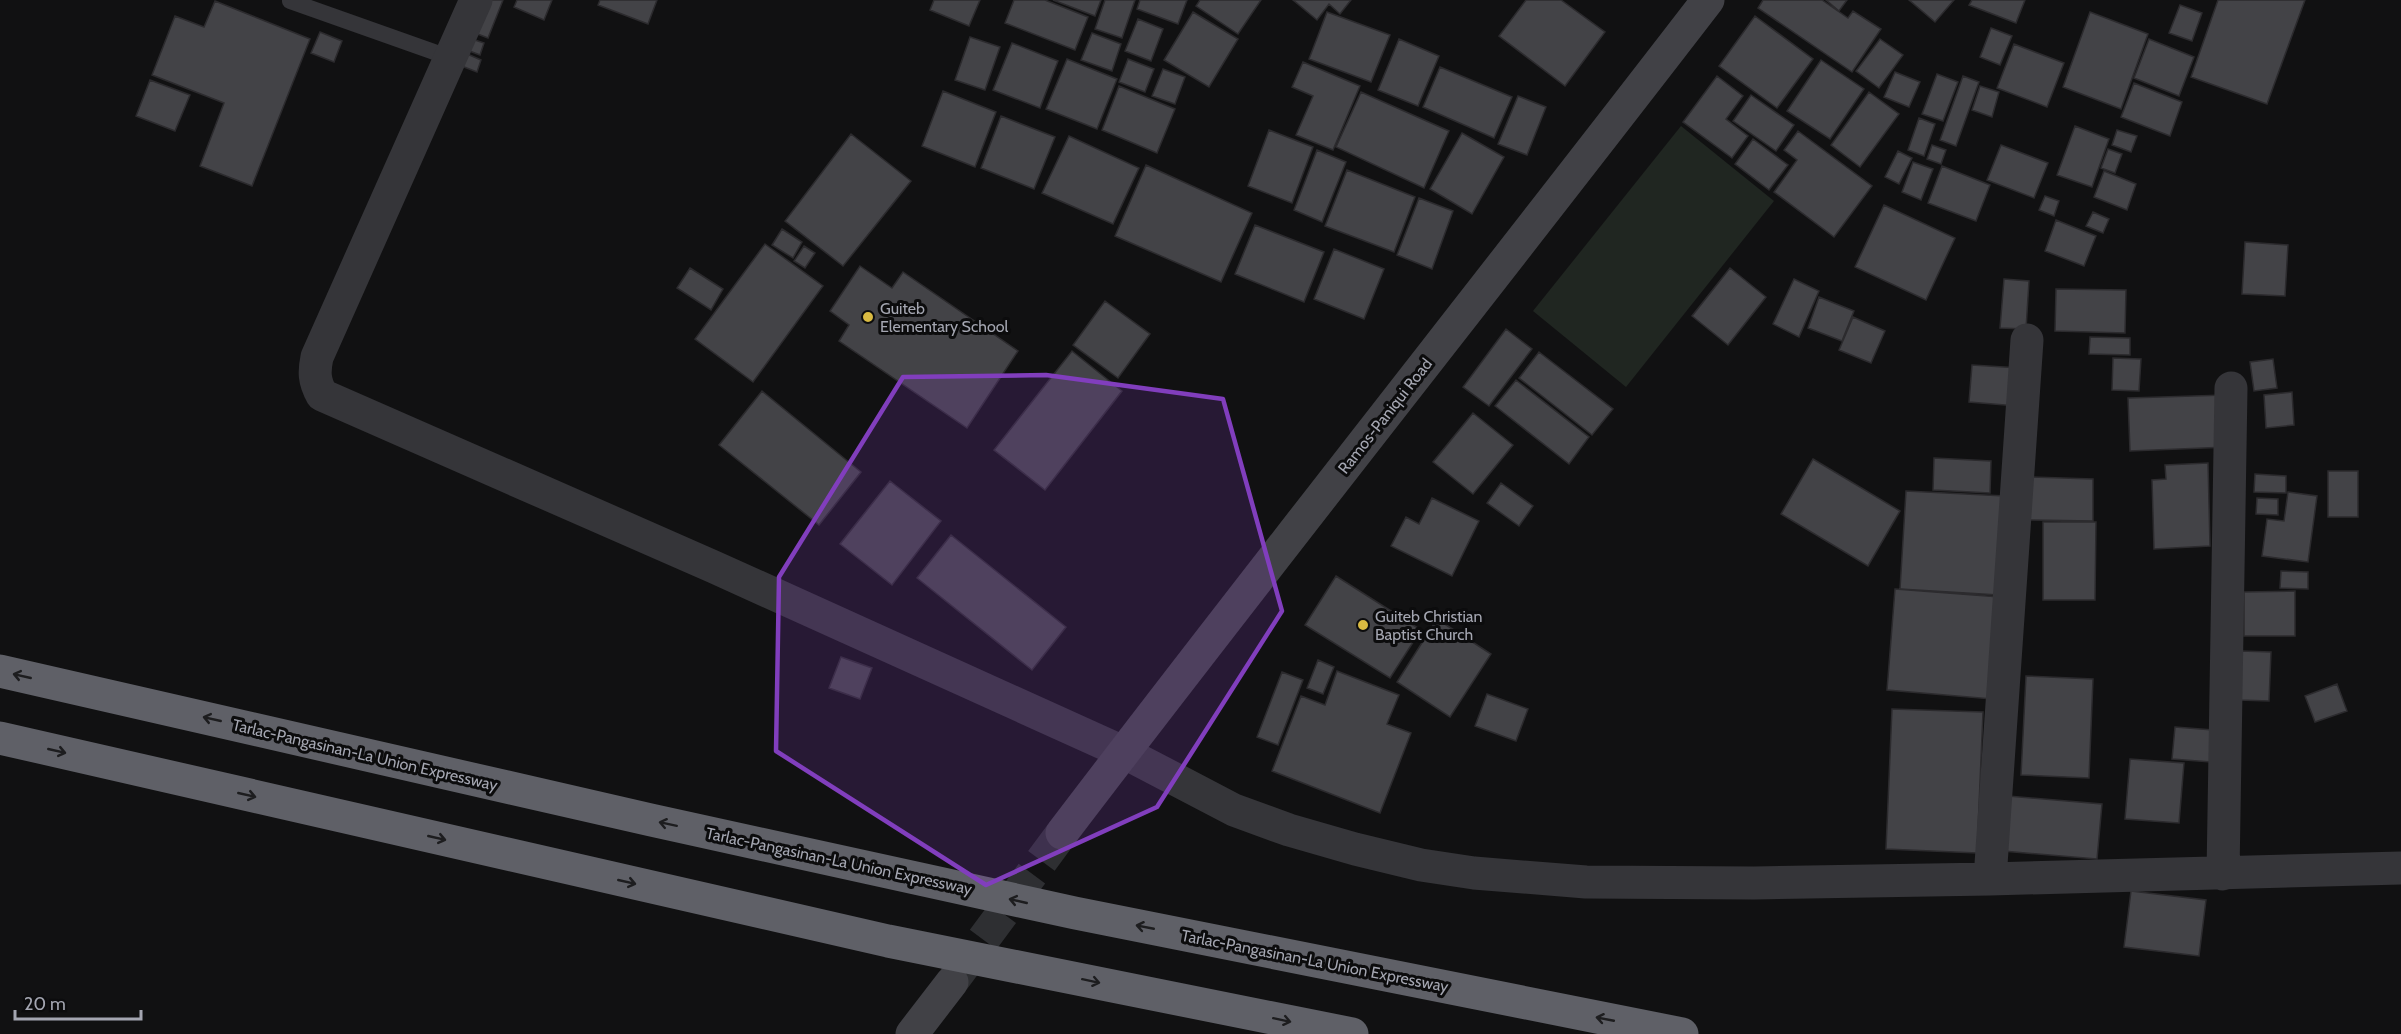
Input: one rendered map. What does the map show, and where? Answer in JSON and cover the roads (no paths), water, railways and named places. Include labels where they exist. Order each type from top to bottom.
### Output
[{"type":"highway","name":"Tarlac-Pangasinan-La Union Expressway","points":[[0,671],[651,820],[1075,913],[1683,1034]]},
{"type":"highway","points":[[0,738],[888,941],[1352,1034]]},
{"type":"main road","name":"Ramos-Paniqui Road","points":[[1062,833],[1708,0]]},
{"type":"main road","points":[[912,1034],[952,982]]},
{"type":"street","points":[[476,0],[317,357],[314,373],[316,385],[322,395],[725,572],[1123,752],[1234,810],[1289,830],[1421,865],[1474,873],[1586,882],[1754,883],[1990,879],[2401,868]]},
{"type":"street","points":[[1990,879],[2027,340]]},
{"type":"street","points":[[2223,874],[2230,388]]},
{"type":"lane","points":[[290,1],[451,58]]},
{"type":"tunnel","points":[[954,979],[1062,833]]},
{"type":"place","name":"Guiteb Elementary School","points":[[868,317]]},
{"type":"place","name":"Guiteb Christian Baptist Church","points":[[1363,625]]}]
